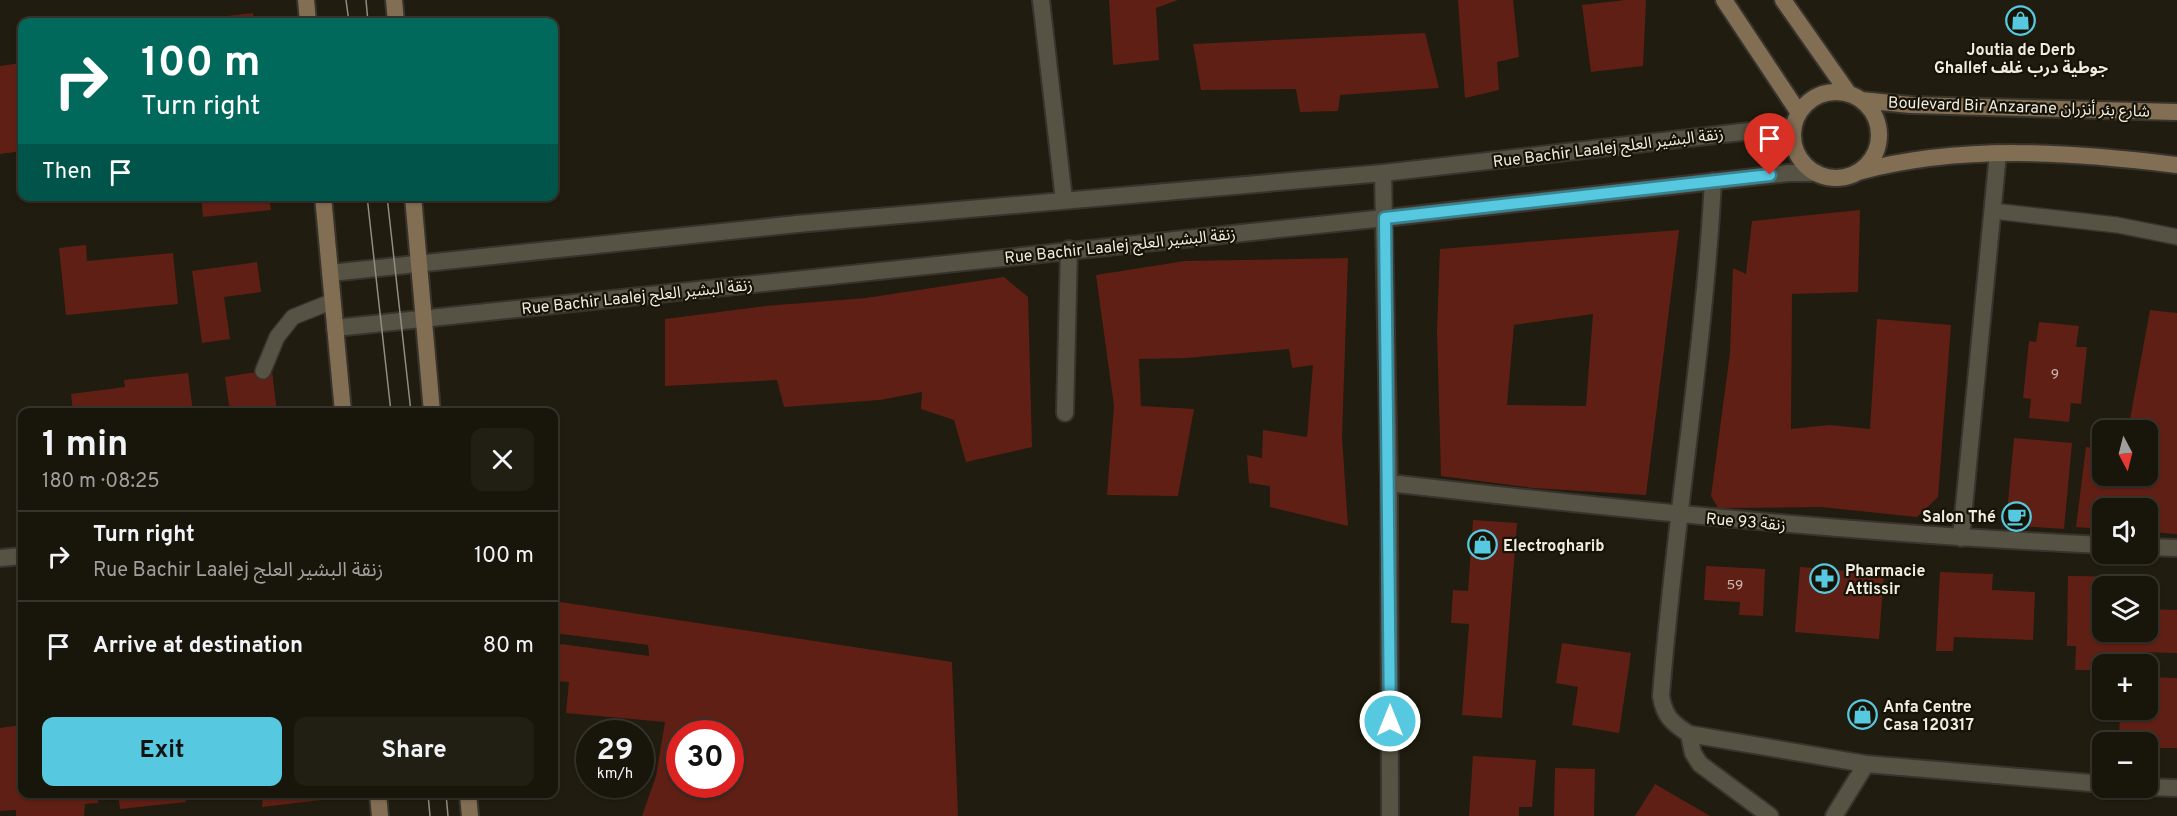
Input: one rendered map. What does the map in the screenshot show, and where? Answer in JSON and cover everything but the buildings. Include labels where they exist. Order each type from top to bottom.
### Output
[{"type":"main road","points":[[306,0],[308,18]]},
{"type":"main road","points":[[394,0],[396,18]]},
{"type":"main road","points":[[1724,0],[1797,119]]},
{"type":"main road","points":[[1783,0],[1855,97],[1872,110],[1878,123],[1880,136],[1877,150],[1869,163],[1858,172]]},
{"type":"main road","points":[[1855,97],[1834,92],[1821,94],[1809,102],[1797,119],[1793,140],[1797,154],[1805,165],[1817,173],[1845,177],[1926,157],[1998,153],[2129,159],[2177,165]]},
{"type":"main road","name":"Boulevard Bir Anzarane شارع بئر أنزران","points":[[1855,97],[1911,105],[2177,111]]},
{"type":"main road","points":[[323,201],[343,408]]},
{"type":"main road","points":[[413,201],[432,408]]},
{"type":"main road","points":[[378,798],[380,816]]},
{"type":"main road","points":[[468,798],[470,816]]},
{"type":"street","points":[[1041,0],[1064,200]]},
{"type":"street","name":"Rue Bachir Laalej زنقة البشير العلج","points":[[330,273],[797,224],[1383,173],[1797,119]]},
{"type":"street","points":[[1961,538],[1998,153]]},
{"type":"street","points":[[1383,173],[1389,483],[1390,816]]},
{"type":"street","name":"Rue Bachir Laalej زنقة البشير العلج","points":[[335,328],[1069,249],[1385,218],[1789,173],[1817,173]]},
{"type":"street","points":[[1713,181],[1708,283],[1668,605],[1661,696],[1663,710],[1671,722],[1689,734],[1866,764],[2092,783]]},
{"type":"street","points":[[1065,413],[1069,249]]},
{"type":"street","name":"Rue 93 زنقة","points":[[1389,483],[1680,516],[1961,538],[2092,544]]},
{"type":"street","points":[[2158,547],[2177,548]]},
{"type":"street","points":[[0,558],[18,556]]},
{"type":"street","points":[[1689,734],[1693,753],[1700,764],[1770,816]]},
{"type":"street","points":[[1834,816],[1866,764]]},
{"type":"street","points":[[2158,787],[2177,788]]},
{"type":"lane","points":[[1993,211],[2116,225],[2177,237]]},
{"type":"lane","points":[[263,371],[277,338],[293,317],[333,301]]},
{"type":"tram line","points":[[346,0],[348,18]]},
{"type":"tram line","points":[[366,0],[368,18]]},
{"type":"tram line","points":[[368,201],[391,408]]},
{"type":"tram line","points":[[388,201],[411,408]]},
{"type":"tram line","points":[[428,798],[430,816]]},
{"type":"tram line","points":[[446,798],[448,816]]},
{"type":"place","name":"Joutia de Derb Ghallef جوطية درب غلف","points":[[2021,21]]},
{"type":"place","name":"Salon Thé","points":[[2017,516]]},
{"type":"place","name":"Electrogharib","points":[[1482,545]]},
{"type":"place","name":"Pharmacie Attissir","points":[[1824,579]]},
{"type":"place","name":"Anfa Centre Casa 120317","points":[[1862,715]]},
{"type":"route","points":[[1390,721],[1385,218],[1770,175]]}]
